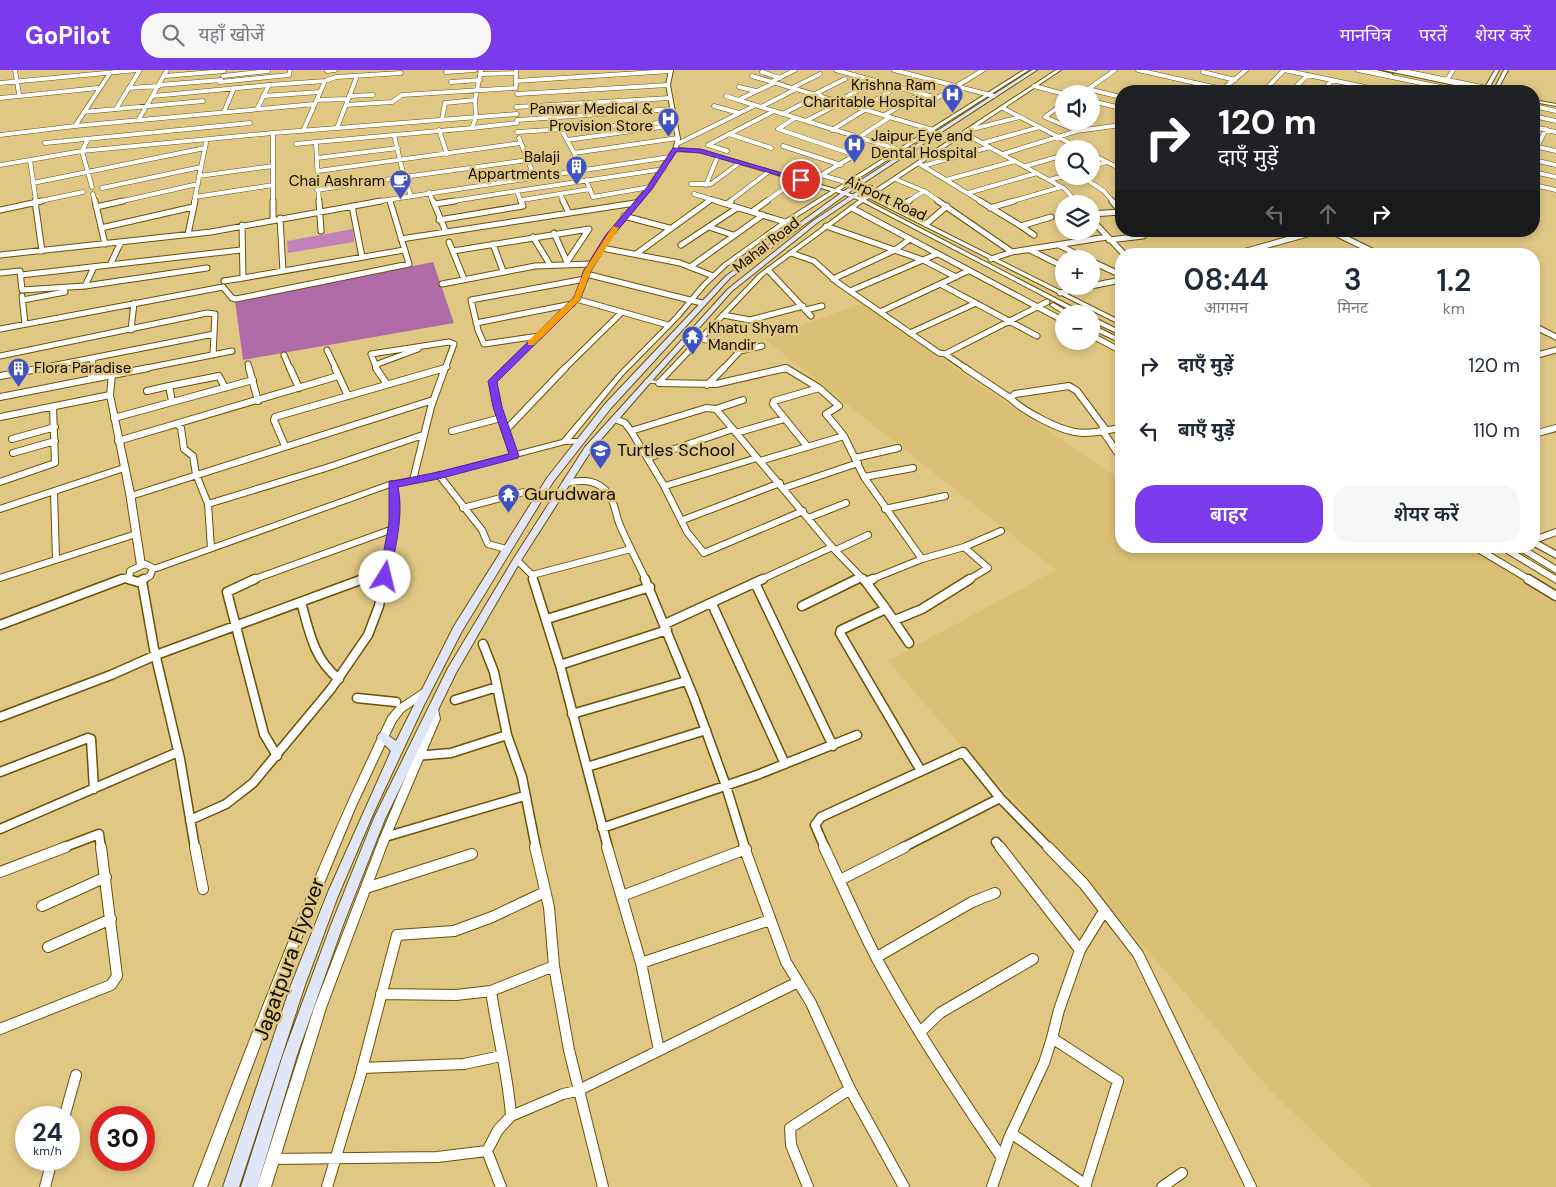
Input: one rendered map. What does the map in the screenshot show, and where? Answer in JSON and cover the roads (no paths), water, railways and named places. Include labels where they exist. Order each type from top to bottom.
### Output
[{"type":"main road","name":"Mahal Road","points":[[506,549],[540,494],[608,406],[728,276],[991,96],[1035,70]]},
{"type":"main road","name":"Mahal Road","points":[[434,707],[472,635],[588,450],[647,381],[730,290],[845,195],[909,159],[1046,70]]},
{"type":"main road","name":"Jagatpura Flyover","points":[[250,1187],[290,1055],[398,750],[458,629],[506,549]]},
{"type":"main road","points":[[383,737],[398,750]]},
{"type":"main road","name":"Jagatpura Flyover","points":[[231,1187],[298,985],[332,896],[375,815],[415,756]]},
{"type":"street","points":[[15,70],[19,94]]},
{"type":"street","points":[[44,78],[49,70]]},
{"type":"street","points":[[71,76],[75,70]]},
{"type":"street","points":[[0,82],[139,70]]},
{"type":"street","points":[[116,109],[139,70]]},
{"type":"street","points":[[139,120],[167,70]]},
{"type":"street","points":[[165,76],[289,75],[290,70]]},
{"type":"street","points":[[327,71],[335,70]]},
{"type":"street","points":[[446,72],[476,70]]},
{"type":"street","points":[[569,70],[569,78]]},
{"type":"street","points":[[514,456],[492,381],[574,302],[591,264],[624,216],[664,169],[676,147],[678,138],[668,84],[671,70],[516,81]]},
{"type":"street","points":[[738,100],[795,70]]},
{"type":"street","points":[[836,70],[847,71],[937,98],[983,70]]},
{"type":"street","points":[[894,70],[991,96]]},
{"type":"street","points":[[911,75],[919,70]]},
{"type":"street","points":[[1027,70],[991,96],[849,183],[845,195],[852,208],[1055,316]]},
{"type":"street","points":[[659,383],[700,338],[768,270],[863,200],[1059,70]]},
{"type":"street","points":[[1094,85],[1115,70]]},
{"type":"street","points":[[1138,70],[1205,85]]},
{"type":"street","points":[[1205,70],[1203,72],[1235,80]]},
{"type":"street","points":[[1228,85],[1246,70]]},
{"type":"street","points":[[1270,85],[1284,70],[1355,85]]},
{"type":"street","points":[[1358,70],[1433,85]]},
{"type":"street","points":[[1370,70],[1434,85]]},
{"type":"street","points":[[1385,70],[1462,85]]},
{"type":"street","points":[[1399,70],[1467,85]]},
{"type":"street","points":[[1447,80],[1453,70]]},
{"type":"street","points":[[1490,85],[1497,70]]},
{"type":"street","points":[[1498,85],[1506,70]]},
{"type":"street","points":[[129,88],[268,71]]},
{"type":"street","points":[[472,128],[476,117],[475,100],[481,72],[517,71],[517,132],[534,176]]},
{"type":"street","points":[[762,72],[780,78]]},
{"type":"street","points":[[75,126],[98,88],[110,73]]},
{"type":"street","points":[[153,96],[325,81],[336,77],[401,73]]},
{"type":"street","points":[[761,107],[820,74]]},
{"type":"street","points":[[1297,85],[1308,75]]},
{"type":"street","points":[[219,90],[223,76]]},
{"type":"street","points":[[337,128],[357,76]]},
{"type":"street","points":[[593,76],[596,103]]},
{"type":"street","points":[[752,76],[933,130]]},
{"type":"street","points":[[782,114],[846,79]]},
{"type":"street","points":[[451,82],[480,80]]},
{"type":"street","points":[[1329,85],[1332,80]]},
{"type":"street","points":[[303,131],[325,81]]},
{"type":"street","points":[[517,94],[668,84]]},
{"type":"street","points":[[248,136],[255,109],[269,85]]},
{"type":"street","points":[[806,121],[867,85]]},
{"type":"street","points":[[1034,86],[1055,92]]},
{"type":"street","points":[[740,87],[756,91]]},
{"type":"street","points":[[0,98],[19,94],[98,88]]},
{"type":"street","points":[[224,112],[234,88]]},
{"type":"street","points":[[346,104],[392,102],[402,96],[516,88]]},
{"type":"street","points":[[263,96],[320,92]]},
{"type":"street","points":[[832,130],[890,92]]},
{"type":"street","points":[[1100,92],[1115,96]]},
{"type":"street","points":[[0,135],[88,124],[255,109],[373,95]]},
{"type":"street","points":[[726,96],[900,150]]},
{"type":"street","points":[[516,107],[670,98]]},
{"type":"street","points":[[885,115],[913,98]]},
{"type":"street","points":[[442,120],[445,103],[475,100]]},
{"type":"street","points":[[84,112],[203,101]]},
{"type":"street","points":[[626,101],[628,113]]},
{"type":"street","points":[[1100,103],[1115,107]]},
{"type":"street","points":[[993,104],[1064,140]]},
{"type":"street","points":[[1540,105],[1556,108]]},
{"type":"street","points":[[714,106],[739,114]]},
{"type":"street","points":[[676,147],[754,106]]},
{"type":"street","points":[[296,144],[672,109]]},
{"type":"street","points":[[1055,110],[1045,117],[1055,121]]},
{"type":"street","points":[[727,152],[708,145],[774,112]]},
{"type":"street","points":[[0,166],[82,151],[273,133],[517,114]]},
{"type":"street","points":[[595,115],[596,127]]},
{"type":"street","points":[[858,138],[890,117]]},
{"type":"street","points":[[954,129],[966,131],[1020,117]]},
{"type":"street","points":[[1540,117],[1556,121]]},
{"type":"street","points":[[795,118],[778,129],[855,155],[823,174]]},
{"type":"street","points":[[45,143],[250,123]]},
{"type":"street","points":[[517,132],[675,123]]},
{"type":"street","points":[[567,140],[675,123]]},
{"type":"street","points":[[78,140],[88,124]]},
{"type":"street","points":[[1003,154],[1078,131],[1115,126]]},
{"type":"street","points":[[983,143],[1040,127]]},
{"type":"street","points":[[1540,128],[1556,132]]},
{"type":"street","points":[[561,129],[583,169]]},
{"type":"street","points":[[1540,139],[1546,129]]},
{"type":"street","points":[[439,130],[447,154]]},
{"type":"street","points":[[966,131],[983,143],[1061,187],[1069,195]]},
{"type":"street","points":[[273,133],[273,220]]},
{"type":"street","points":[[612,134],[620,146]]},
{"type":"street","points":[[729,134],[771,148]]},
{"type":"street","points":[[394,135],[402,161],[404,177],[411,196]]},
{"type":"street","points":[[574,153],[678,138]]},
{"type":"street","points":[[88,139],[82,151],[92,187]]},
{"type":"street","points":[[347,139],[349,154]]},
{"type":"street","points":[[188,234],[206,140]]},
{"type":"street","points":[[316,142],[317,190],[321,231]]},
{"type":"street","points":[[318,171],[402,161],[521,143]]},
{"type":"street","points":[[783,146],[841,165]]},
{"type":"street","points":[[676,147],[688,150]]},
{"type":"street","points":[[924,166],[990,147]]},
{"type":"street","points":[[33,183],[205,148]]},
{"type":"street","points":[[317,158],[398,148]]},
{"type":"street","points":[[1540,148],[1556,151]]},
{"type":"street","name":"Airport Road","points":[[688,150],[700,151],[845,195]]},
{"type":"street","name":"Airport Road","points":[[688,150],[863,200],[1066,305]]},
{"type":"street","points":[[0,255],[188,234],[429,192],[670,157]]},
{"type":"street","points":[[706,185],[717,158]]},
{"type":"street","points":[[1026,166],[1055,158]]},
{"type":"street","points":[[909,159],[924,166],[1034,235]]},
{"type":"street","points":[[1100,159],[1115,166]]},
{"type":"street","points":[[30,160],[42,251]]},
{"type":"street","points":[[317,190],[528,160]]},
{"type":"street","points":[[1540,160],[1556,164]]},
{"type":"street","points":[[946,180],[1015,161]]},
{"type":"street","points":[[1100,164],[1106,162]]},
{"type":"street","points":[[690,184],[706,185],[714,183],[738,164]]},
{"type":"street","points":[[200,176],[273,166]]},
{"type":"street","points":[[790,166],[849,183]]},
{"type":"street","points":[[0,210],[83,192],[92,187],[102,188],[201,167]]},
{"type":"street","points":[[435,204],[664,169]]},
{"type":"street","points":[[726,204],[767,173]]},
{"type":"street","points":[[968,193],[1037,173]]},
{"type":"street","points":[[1540,173],[1556,177]]},
{"type":"street","points":[[544,174],[550,186]]},
{"type":"street","points":[[1049,180],[1055,178]]},
{"type":"street","points":[[895,179],[924,191],[1012,252]]},
{"type":"street","points":[[586,180],[598,209]]},
{"type":"street","points":[[753,211],[796,181]]},
{"type":"street","points":[[96,207],[198,184]]},
{"type":"street","points":[[195,197],[273,185]]},
{"type":"street","points":[[1095,185],[1104,191],[1115,205]]},
{"type":"street","points":[[1540,186],[1556,190]]},
{"type":"street","points":[[593,197],[650,187]]},
{"type":"street","points":[[990,208],[1061,187]]},
{"type":"street","points":[[83,192],[93,194],[102,188]]},
{"type":"street","points":[[522,200],[590,189]]},
{"type":"street","points":[[518,191],[530,220]]},
{"type":"street","points":[[897,209],[924,191]]},
{"type":"street","points":[[429,192],[446,232]]},
{"type":"street","points":[[93,194],[105,244]]},
{"type":"street","points":[[560,194],[569,213]]},
{"type":"street","points":[[694,194],[785,222]]},
{"type":"street","points":[[565,442],[621,374],[713,276],[785,222],[845,195],[897,209],[1055,290]]},
{"type":"street","points":[[636,254],[669,228],[712,199]]},
{"type":"street","points":[[0,330],[223,287],[232,298],[409,264],[390,200]]},
{"type":"street","name":"Airport Road","points":[[863,200],[1055,307]]},
{"type":"street","points":[[401,239],[635,203]]},
{"type":"street","points":[[352,206],[362,257]]},
{"type":"street","points":[[440,220],[523,206]]},
{"type":"street","points":[[926,224],[947,206]]},
{"type":"street","points":[[101,228],[193,207]]},
{"type":"street","points":[[681,245],[737,208]]},
{"type":"street","points":[[1100,213],[1115,212]]},
{"type":"street","points":[[690,267],[763,215]]},
{"type":"street","points":[[624,216],[669,228]]},
{"type":"street","points":[[1021,226],[1051,216]]},
{"type":"street","points":[[280,218],[283,271]]},
{"type":"street","points":[[242,225],[241,276],[243,278]]},
{"type":"street","points":[[826,226],[923,260],[956,277]]},
{"type":"street","points":[[709,227],[733,235]]},
{"type":"street","points":[[453,251],[554,233],[589,229],[567,262]]},
{"type":"street","points":[[1100,229],[1118,248]]},
{"type":"street","points":[[554,233],[567,262]]},
{"type":"street","points":[[533,237],[549,263]]},
{"type":"street","points":[[991,258],[1012,252],[1126,237]]},
{"type":"street","points":[[1257,248],[1295,237]]},
{"type":"street","points":[[1343,237],[1366,248]]},
{"type":"street","points":[[833,279],[895,250],[910,239]]},
{"type":"street","points":[[110,265],[121,242]]},
{"type":"street","points":[[449,242],[464,279]]},
{"type":"street","points":[[493,244],[503,272]]},
{"type":"street","points":[[1059,245],[1069,250]]},
{"type":"street","points":[[602,248],[690,267],[713,276]]},
{"type":"street","points":[[21,275],[241,250]]},
{"type":"street","points":[[224,281],[404,250]]},
{"type":"street","points":[[1030,250],[1055,262]]},
{"type":"street","points":[[790,253],[814,261],[833,279],[939,353],[945,354],[1010,398],[1012,403],[1059,428],[1074,432],[1115,429]]},
{"type":"street","points":[[850,290],[937,254]]},
{"type":"street","points":[[442,284],[549,263],[591,264]]},
{"type":"street","points":[[1100,265],[1115,272]]},
{"type":"street","points":[[85,286],[94,266]]},
{"type":"street","points":[[22,290],[85,286],[207,268]]},
{"type":"street","points":[[0,273],[16,269],[20,271],[25,324]]},
{"type":"street","points":[[768,270],[811,316]]},
{"type":"street","points":[[880,312],[942,285],[968,271]]},
{"type":"street","points":[[539,336],[484,344],[476,323],[471,300],[585,276],[702,303]]},
{"type":"street","points":[[1100,284],[1115,281]]},
{"type":"street","points":[[23,300],[94,284]]},
{"type":"street","points":[[942,285],[1008,322],[1038,336]]},
{"type":"street","points":[[1064,295],[1115,320]]},
{"type":"street","points":[[476,323],[574,302],[622,312],[668,325]]},
{"type":"street","points":[[945,354],[1047,302]]},
{"type":"street","points":[[131,330],[134,303]]},
{"type":"street","points":[[910,333],[976,303]]},
{"type":"street","points":[[723,315],[750,320],[822,306]]},
{"type":"street","points":[[506,430],[570,361],[622,312]]},
{"type":"street","points":[[0,356],[212,313],[215,314],[213,355]]},
{"type":"street","points":[[1100,322],[1115,330]]},
{"type":"street","points":[[1540,329],[1556,337]]},
{"type":"street","points":[[1100,330],[1115,338]]},
{"type":"street","points":[[0,376],[214,334]]},
{"type":"street","points":[[700,338],[740,351],[762,346]]},
{"type":"street","points":[[1100,340],[1115,348]]},
{"type":"street","points":[[386,383],[375,365],[371,354],[449,342],[454,344],[433,400],[413,480]]},
{"type":"street","points":[[375,365],[428,345]]},
{"type":"street","points":[[327,350],[348,396]]},
{"type":"street","points":[[1540,354],[1556,350]]},
{"type":"street","points":[[0,397],[232,351]]},
{"type":"street","points":[[707,385],[740,351]]},
{"type":"street","points":[[284,355],[299,388]]},
{"type":"street","points":[[91,378],[93,358]]},
{"type":"street","points":[[248,364],[258,401]]},
{"type":"street","points":[[285,446],[274,420],[275,418],[447,366]]},
{"type":"street","points":[[647,381],[707,385],[786,368],[795,372],[819,388],[839,406],[826,414],[844,436],[864,477],[885,509],[922,558]]},
{"type":"street","points":[[112,374],[110,395],[118,441],[131,496],[141,565]]},
{"type":"street","points":[[147,390],[219,376],[225,388]]},
{"type":"street","points":[[118,441],[338,376]]},
{"type":"street","points":[[114,418],[253,380]]},
{"type":"street","points":[[169,386],[172,401]]},
{"type":"street","points":[[1010,398],[1015,394],[1068,386],[1077,391],[1115,448]]},
{"type":"street","points":[[807,446],[773,404],[774,401],[819,388]]},
{"type":"street","points":[[0,417],[110,395]]},
{"type":"street","points":[[131,496],[433,400]]},
{"type":"street","points":[[631,431],[706,408],[716,409],[743,400]]},
{"type":"street","points":[[0,482],[54,464],[55,427],[53,407]]},
{"type":"street","points":[[716,409],[863,580],[895,620],[909,643]]},
{"type":"street","points":[[452,431],[502,418]]},
{"type":"street","points":[[615,419],[625,423],[631,431],[665,486],[699,550],[704,553],[803,511]]},
{"type":"street","points":[[648,458],[734,431],[784,419]]},
{"type":"street","points":[[177,424],[181,428],[184,449],[193,456],[196,474],[208,504],[211,548]]},
{"type":"street","points":[[12,439],[55,427]]},
{"type":"street","points":[[1540,432],[1556,428]]},
{"type":"street","points":[[208,504],[326,468],[423,435]]},
{"type":"street","points":[[665,486],[844,436]]},
{"type":"street","points":[[13,453],[55,441]]},
{"type":"street","points":[[127,577],[134,582],[142,580],[150,576],[154,569],[392,484],[438,476],[565,442],[580,441]]},
{"type":"street","points":[[683,520],[782,485],[898,448]]},
{"type":"street","points":[[0,509],[124,468]]},
{"type":"street","points":[[864,477],[912,468]]},
{"type":"street","points":[[438,476],[482,530],[488,544],[506,549]]},
{"type":"street","points":[[566,483],[580,480],[595,483],[605,489],[613,502],[631,549],[650,587],[706,730],[786,962],[811,1003],[850,1089],[904,1187]]},
{"type":"street","points":[[190,820],[226,804],[253,784],[339,679],[368,635],[380,606],[393,529],[396,501],[392,484]]},
{"type":"street","points":[[54,492],[57,537],[56,559]]},
{"type":"street","points":[[463,508],[524,492],[540,494]]},
{"type":"street","points":[[885,509],[944,496]]},
{"type":"street","points":[[808,518],[846,503]]},
{"type":"street","points":[[277,756],[264,734],[238,625],[227,592],[232,588],[393,529]]},
{"type":"street","points":[[802,606],[863,580],[922,558],[964,547],[1001,531]]},
{"type":"street","points":[[1540,539],[1556,532]]},
{"type":"street","points":[[0,578],[136,534]]},
{"type":"street","points":[[560,665],[666,627],[756,583],[868,535]]},
{"type":"street","points":[[1540,545],[1556,555]]},
{"type":"street","points":[[895,620],[922,610],[988,568],[964,547]]},
{"type":"street","points":[[532,575],[631,549]]},
{"type":"street","points":[[1485,553],[1556,596]]},
{"type":"street","points":[[1511,553],[1556,580]]},
{"type":"street","points":[[1528,553],[1556,570]]},
{"type":"street","points":[[518,560],[532,575],[547,619],[602,828],[641,962],[659,1050]]},
{"type":"street","points":[[0,625],[127,577],[133,569],[141,565],[149,564],[154,569]]},
{"type":"street","points":[[0,717],[156,655],[385,570]]},
{"type":"street","points":[[142,580],[149,604],[151,632],[178,752],[194,850],[203,890]]},
{"type":"street","points":[[756,583],[833,746]]},
{"type":"street","points":[[547,619],[650,587]]},
{"type":"street","points":[[301,602],[316,653],[330,674],[339,679]]},
{"type":"street","points":[[712,604],[785,764]]},
{"type":"street","points":[[886,609],[841,630],[840,633],[921,771]]},
{"type":"street","points":[[483,644],[490,659],[507,735],[522,777],[524,796],[549,907],[559,1009],[577,1091],[603,1187]]},
{"type":"street","points":[[572,714],[686,681]]},
{"type":"street","points":[[455,700],[497,687]]},
{"type":"street","points":[[200,1187],[285,963],[351,805],[383,737],[400,709],[426,691]]},
{"type":"street","points":[[357,698],[396,702]]},
{"type":"street","points":[[264,1187],[320,1008],[415,756],[434,720],[434,707]]},
{"type":"street","points":[[587,767],[706,730]]},
{"type":"street","points":[[602,828],[726,786],[833,746],[857,734]]},
{"type":"street","points":[[415,756],[429,758],[457,753],[507,735]]},
{"type":"street","points":[[0,772],[88,738],[91,740],[94,789]]},
{"type":"street","points":[[0,829],[178,752]]},
{"type":"street","points":[[1002,1158],[920,1032],[877,957],[816,831],[817,820],[963,752],[1000,798],[1084,884],[1138,954],[1251,1187]]},
{"type":"street","points":[[385,837],[524,796]]},
{"type":"street","points":[[840,880],[1000,798]]},
{"type":"street","points":[[0,872],[96,834],[100,836],[117,976],[111,985],[0,1029]]},
{"type":"street","points":[[996,842],[1080,950]]},
{"type":"street","points":[[622,896],[746,849]]},
{"type":"street","points":[[366,888],[472,854]]},
{"type":"street","points":[[42,906],[106,877]]},
{"type":"street","points":[[327,1187],[362,1068],[397,934],[454,931],[492,917],[546,892]]},
{"type":"street","points":[[877,957],[972,902],[996,893]]},
{"type":"street","points":[[992,1187],[1011,1133],[1044,1063],[1059,1010],[1080,950],[1104,911]]},
{"type":"street","points":[[48,947],[111,919]]},
{"type":"street","points":[[641,962],[770,920]]},
{"type":"street","points":[[920,1032],[940,1013],[1005,978],[1023,963],[1033,959]]},
{"type":"street","points":[[381,994],[456,995],[491,992],[554,966]]},
{"type":"street","points":[[487,1151],[498,1130],[511,1116],[563,1094],[577,1091],[798,982]]},
{"type":"street","points":[[491,992],[501,1056],[508,1077],[511,1116]]},
{"type":"street","points":[[1011,1133],[1085,1186],[1118,1081],[1052,1038]]},
{"type":"street","points":[[362,1068],[464,1064],[501,1056]]},
{"type":"street","points":[[67,1106],[76,1075]]},
{"type":"street","points":[[808,1187],[791,1144],[790,1128],[850,1089]]},
{"type":"street","points":[[273,1159],[438,1157],[487,1151]]},
{"type":"street","points":[[487,1151],[502,1187]]},
{"type":"street","points":[[45,1187],[49,1171]]},
{"type":"street","points":[[1162,1187],[1182,1173]]},
{"type":"place","name":"Krishna Ram Charitable Hospital","points":[[952,113]]},
{"type":"place","name":"Panwar Medical & Provision Store","points":[[669,137]]},
{"type":"place","name":"Jaipur Eye and Dental Hospital","points":[[855,164]]},
{"type":"place","name":"Balaji Appartments","points":[[576,185]]},
{"type":"place","name":"Chai Aashram","points":[[401,200]]},
{"type":"place","name":"Khatu Shyam Mandir","points":[[692,356]]},
{"type":"place","name":"Flora Paradise","points":[[18,387]]},
{"type":"place","name":"Turtles School","points":[[601,469]]},
{"type":"place","name":"Gurudwara","points":[[508,513]]}]
